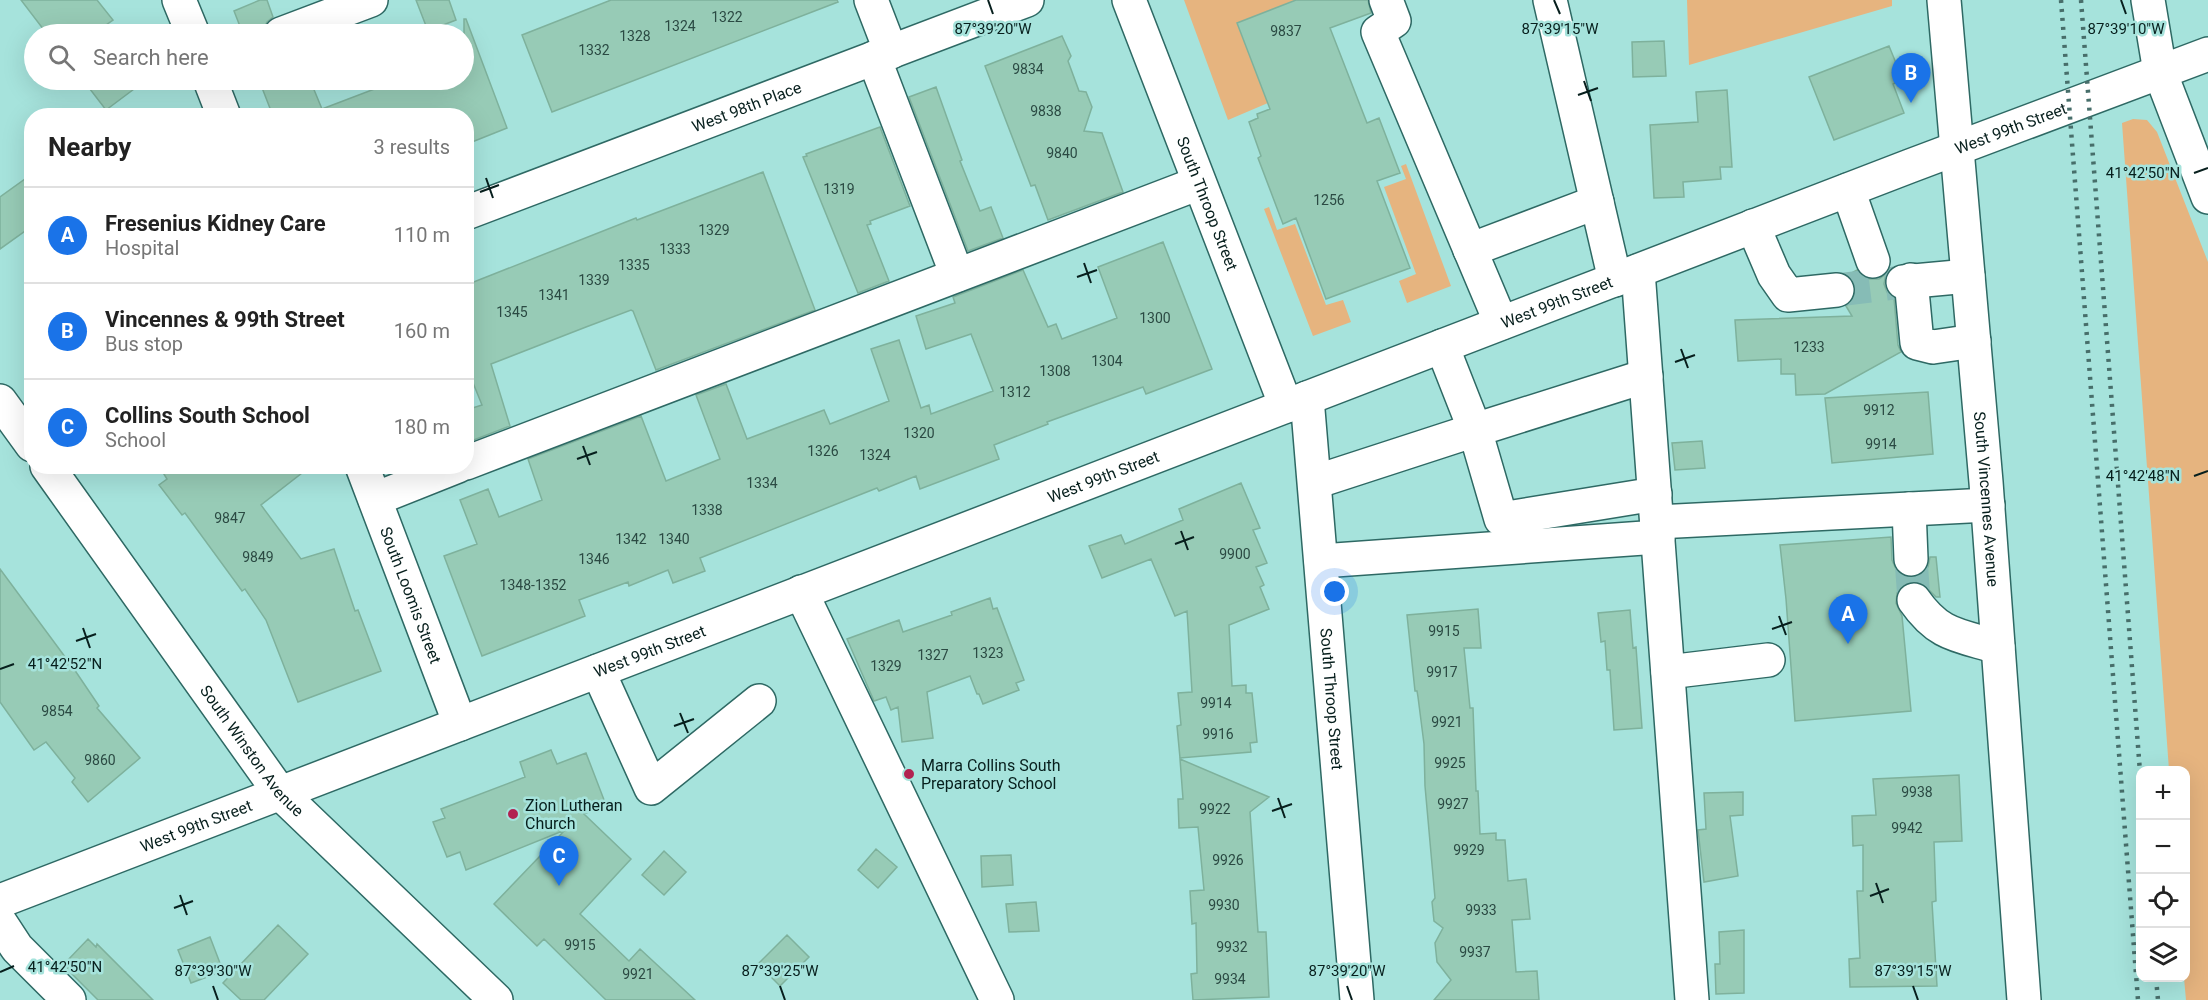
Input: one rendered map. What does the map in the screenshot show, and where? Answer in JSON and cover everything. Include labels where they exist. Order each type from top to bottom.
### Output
[{"type":"street","points":[[179,0],[188,24]]},
{"type":"street","points":[[307,24],[371,0]]},
{"type":"street","points":[[871,0],[882,55],[957,275]]},
{"type":"street","name":"West 98th Place","points":[[474,210],[1027,0]]},
{"type":"street","name":"South Throop Street","points":[[1129,0],[1199,183],[1296,402],[1315,482],[1357,1000]]},
{"type":"street","points":[[1386,0],[1394,21],[1378,32],[1501,323]]},
{"type":"street","points":[[1550,0],[1597,202],[1626,275],[1646,376],[1692,1000]]},
{"type":"street","name":"South Vincennes Avenue","points":[[1944,0],[1988,505],[2024,1000]]},
{"type":"street","points":[[2148,0],[2160,72],[2208,197]]},
{"type":"street","name":"West 99th Street","points":[[0,900],[1956,148],[2208,54]]},
{"type":"street","points":[[214,90],[221,108]]},
{"type":"street","points":[[474,460],[1199,183]]},
{"type":"street","points":[[1848,190],[1874,261]]},
{"type":"street","points":[[1470,250],[1597,202]]},
{"type":"street","points":[[1753,226],[1774,275],[1788,295],[1837,290]]},
{"type":"street","points":[[1968,276],[1907,281],[1917,343],[1933,346],[1974,341]]},
{"type":"street","points":[[1442,346],[1475,430],[1501,519],[1657,518],[1988,505]]},
{"type":"street","points":[[1315,482],[1646,376]]},
{"type":"street","points":[[0,401],[24,434]]},
{"type":"street","name":"South Winston Avenue","points":[[53,474],[280,793],[496,1000]]},
{"type":"street","name":"South Loomis Street","points":[[365,474],[460,724]]},
{"type":"street","points":[[375,499],[438,474]]},
{"type":"street","points":[[1909,509],[1911,559]]},
{"type":"street","points":[[1321,561],[1657,518]]},
{"type":"street","points":[[801,592],[997,1000]]},
{"type":"street","points":[[1914,600],[1926,618],[1942,630],[1998,647]]},
{"type":"street","points":[[1668,672],[1768,660]]},
{"type":"street","points":[[598,671],[651,788],[759,701]]},
{"type":"street","points":[[0,922],[17,948],[69,1000]]},
{"type":"shaded area","points":[[1184,0],[1311,0],[1338,73],[1228,120]]},
{"type":"shaded area","points":[[1687,0],[1892,0],[1892,6],[1689,65]]},
{"type":"shaded area","points":[[2133,119],[2147,120],[2157,132],[2208,262],[2208,1000],[2186,1000],[2184,982],[2190,982],[2190,766],[2169,766],[2122,123]]},
{"type":"shaded area","points":[[1406,164],[1451,286],[1407,303],[1399,281],[1416,274],[1384,187],[1406,179],[1401,166]]},
{"type":"shaded area","points":[[1269,207],[1277,230],[1295,224],[1326,305],[1343,300],[1351,322],[1313,336],[1264,209]]},
{"type":"building","points":[[21,0],[97,0],[113,20],[107,24],[39,24]]},
{"type":"building","points":[[260,0],[267,0],[273,17],[266,24],[239,24],[234,11]]},
{"type":"building","points":[[416,0],[449,0],[456,20],[446,24],[425,24]]},
{"type":"building","points":[[611,0],[837,0],[838,2],[552,112],[522,35]]},
{"type":"building","points":[[1296,0],[1368,0],[1371,13],[1330,28],[1367,123],[1379,118],[1400,173],[1377,181],[1410,268],[1326,299],[1296,218],[1283,224],[1258,158],[1261,156],[1249,122],[1258,118],[1257,114],[1270,109],[1237,23]]},
{"type":"building","points":[[1062,36],[1071,56],[1068,61],[1079,91],[1086,92],[1092,107],[1084,131],[1102,133],[1123,192],[1048,220],[1035,185],[1031,186],[985,66]]},
{"type":"building","points":[[474,40],[507,128],[474,141],[474,108],[325,108],[372,90],[474,90]]},
{"type":"building","points":[[1664,41],[1666,76],[1633,77],[1632,42]]},
{"type":"building","points":[[1889,46],[1903,80],[1893,84],[1904,113],[1834,140],[1809,77]]},
{"type":"building","points":[[936,87],[962,160],[960,161],[980,211],[991,207],[1003,238],[968,251],[909,97]]},
{"type":"building","points":[[91,90],[133,90],[109,108],[104,108]]},
{"type":"building","points":[[263,90],[314,90],[322,108],[270,108]]},
{"type":"building","points":[[1727,90],[1732,167],[1720,167],[1721,179],[1683,182],[1684,197],[1654,198],[1650,125],[1698,122],[1696,92]]},
{"type":"building","points":[[880,127],[910,206],[870,221],[871,224],[867,225],[889,281],[858,293],[803,157]]},
{"type":"building","points":[[763,172],[815,310],[656,370],[633,311],[586,327],[491,364],[510,426],[474,440],[474,408],[482,405],[474,385],[474,282],[636,218],[637,220]]},
{"type":"building","points":[[24,180],[24,232],[0,249],[0,197]]},
{"type":"building","points":[[1163,242],[1212,369],[1146,394],[1143,387],[1047,422],[1048,424],[994,445],[999,459],[920,489],[916,476],[879,491],[877,488],[700,558],[705,571],[673,583],[668,570],[629,586],[628,582],[579,600],[585,616],[482,656],[444,556],[477,544],[460,500],[488,489],[499,517],[542,500],[528,459],[641,416],[666,481],[720,459],[696,395],[726,384],[747,439],[824,410],[830,424],[889,401],[871,349],[899,340],[921,408],[929,405],[931,414],[993,391],[971,334],[926,349],[916,316],[955,303],[953,297],[1023,270],[1048,327],[1056,324],[1062,339],[1117,318],[1098,267]]},
{"type":"building","points":[[1857,270],[1861,276],[1870,279],[1879,279],[1886,274],[1884,284],[1887,292],[1894,298],[1898,345],[1901,352],[1825,394],[1796,395],[1795,374],[1781,374],[1781,359],[1738,361],[1735,320],[1852,316],[1846,306],[1854,298],[1856,289],[1848,275]]},
{"type":"building","points":[[1928,392],[1933,454],[1832,463],[1825,398]]},
{"type":"building","points":[[1702,441],[1705,468],[1675,470],[1672,443]]},
{"type":"building","points":[[164,474],[301,474],[261,505],[301,559],[334,549],[355,611],[358,610],[381,671],[298,702],[266,620],[245,589],[242,591],[185,513],[182,515],[159,485],[167,479]]},
{"type":"building","points":[[1241,483],[1260,528],[1253,530],[1267,563],[1256,567],[1264,585],[1260,587],[1269,609],[1229,625],[1232,686],[1246,685],[1246,693],[1252,693],[1257,742],[1250,743],[1251,752],[1180,758],[1177,726],[1181,725],[1178,693],[1192,692],[1187,611],[1175,616],[1151,559],[1102,578],[1089,546],[1121,535],[1125,544],[1183,520],[1179,509]]},
{"type":"building","points":[[1891,537],[1892,560],[1896,569],[1903,576],[1912,578],[1920,575],[1928,567],[1930,557],[1936,557],[1940,597],[1936,597],[1922,583],[1912,581],[1903,585],[1897,593],[1896,603],[1902,616],[1911,711],[1795,721],[1780,545]]},
{"type":"building","points":[[0,569],[74,669],[99,706],[97,708],[140,758],[88,802],[72,782],[75,778],[46,742],[34,750],[0,702]]},
{"type":"building","points":[[990,598],[993,609],[997,608],[1024,680],[1016,683],[1019,690],[983,704],[970,676],[927,692],[933,738],[902,742],[898,707],[891,710],[886,697],[874,701],[847,639],[899,620],[903,632],[952,615],[951,612]]},
{"type":"building","points":[[1478,609],[1481,648],[1464,648],[1470,708],[1473,708],[1480,834],[1496,833],[1496,840],[1505,840],[1508,881],[1526,879],[1530,919],[1512,920],[1516,972],[1537,971],[1539,1000],[1434,1000],[1451,980],[1437,962],[1435,943],[1443,928],[1434,921],[1432,902],[1435,898],[1425,786],[1424,744],[1417,691],[1415,691],[1407,615]]},
{"type":"building","points":[[1630,610],[1633,648],[1636,647],[1642,728],[1614,730],[1610,670],[1607,670],[1605,641],[1601,642],[1598,613]]},
{"type":"building","points":[[551,750],[557,764],[586,753],[606,805],[584,814],[631,859],[580,914],[629,961],[640,949],[695,1000],[606,1000],[544,939],[537,946],[494,904],[565,830],[466,870],[460,852],[447,857],[433,822],[445,818],[441,809],[525,777],[520,762]]},
{"type":"building","points":[[1180,759],[1269,797],[1250,812],[1258,932],[1266,932],[1269,997],[1193,1000],[1191,974],[1197,973],[1196,923],[1192,924],[1190,891],[1204,890],[1198,827],[1179,828],[1178,799],[1183,799]]},
{"type":"building","points":[[1959,775],[1962,841],[1934,842],[1936,901],[1932,902],[1937,986],[1850,987],[1849,959],[1860,958],[1857,891],[1863,891],[1863,845],[1853,846],[1852,816],[1876,815],[1873,779]]},
{"type":"building","points":[[1743,792],[1743,815],[1730,816],[1738,876],[1704,882],[1698,830],[1706,829],[1704,793]]},
{"type":"building","points":[[876,849],[897,867],[878,888],[858,870]]},
{"type":"building","points":[[664,851],[686,872],[664,895],[642,875]]},
{"type":"building","points":[[1011,855],[1013,885],[982,887],[981,856]]},
{"type":"building","points":[[1036,902],[1039,931],[1009,932],[1006,904]]},
{"type":"building","points":[[278,925],[308,954],[264,1000],[241,1000],[223,983]]},
{"type":"building","points":[[1744,930],[1744,993],[1716,994],[1715,964],[1720,964],[1719,932]]},
{"type":"building","points":[[787,935],[809,957],[780,986],[758,964]]},
{"type":"building","points":[[210,937],[223,971],[191,983],[178,950]]},
{"type":"building","points":[[88,939],[96,947],[97,944],[153,1000],[98,1000],[64,964]]},
{"type":"tunnel","points":[[1837,290],[1903,282]]},
{"type":"tunnel","points":[[1911,559],[1914,600]]},
{"type":"railway","points":[[2061,0],[2138,1000]]},
{"type":"railway","points":[[2081,0],[2140,766]]},
{"type":"railway","points":[[2156,982],[2158,1000]]},
{"type":"place","name":"Vincennes & 99th Street","points":[[1911,103]]},
{"type":"place","name":"Fresenius Kidney Care","points":[[1848,644]]},
{"type":"place","name":"Marra Collins South Preparatory School","points":[[909,774]]},
{"type":"place","name":"Zion Lutheran Church","points":[[513,814]]},
{"type":"place","name":"Collins South School","points":[[559,886]]}]
